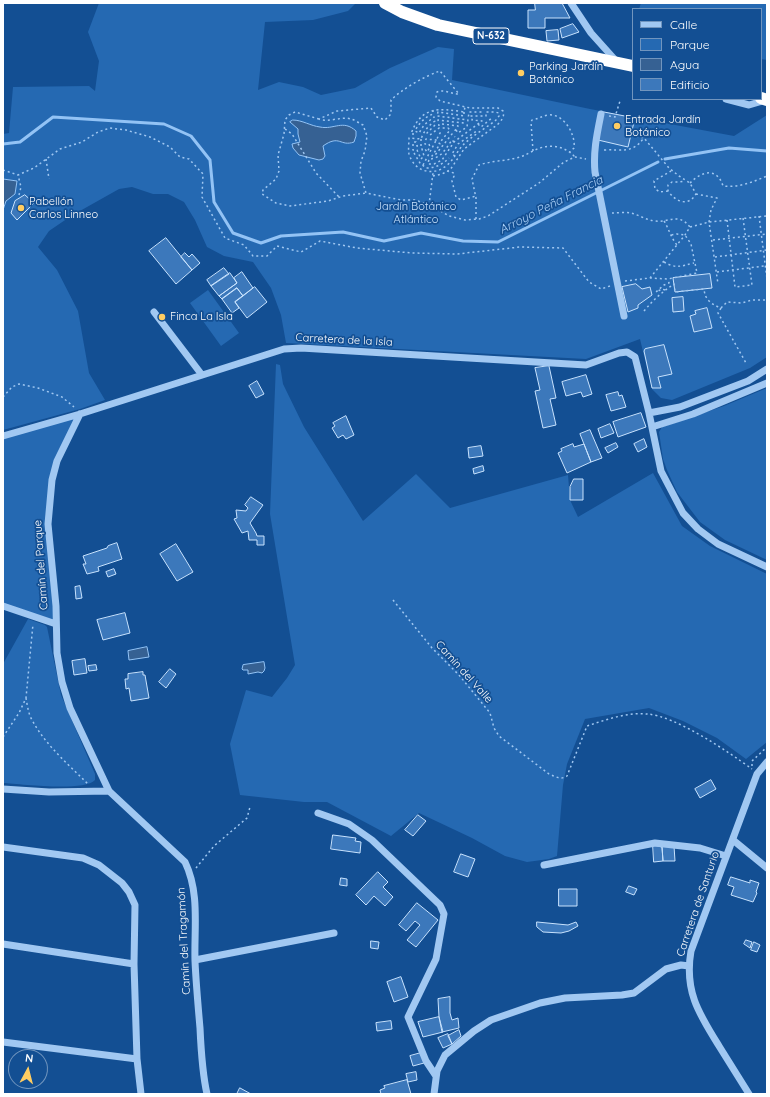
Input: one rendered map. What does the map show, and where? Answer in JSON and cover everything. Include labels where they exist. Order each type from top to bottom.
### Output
[{"type":"highway","name":"N-632","points":[[385,3],[402,12],[438,25],[632,66]]},
{"type":"street","points":[[572,3],[591,33],[618,63]]},
{"type":"street","points":[[730,100],[749,105],[757,100]]},
{"type":"street","points":[[601,114],[594,152],[594,160],[597,186],[624,316]]},
{"type":"street","points":[[154,312],[202,375]]},
{"type":"street","name":"Carretera de la Isla","points":[[3,436],[78,411],[202,375],[284,349],[301,348],[586,365],[619,353],[627,352],[635,357],[649,413]]},
{"type":"street","points":[[767,369],[748,381],[680,407],[649,413],[661,471],[683,513],[698,529],[718,544],[767,567]]},
{"type":"street","points":[[652,427],[693,414],[767,383]]},
{"type":"street","name":"Camín del Parque","points":[[56,624],[56,606],[48,524],[52,480],[57,461],[78,411]]},
{"type":"street","points":[[3,606],[56,624]]},
{"type":"street","name":"Camín del Tragamón","points":[[56,624],[57,653],[62,682],[70,708],[108,791],[185,862],[191,874],[196,919],[195,960],[201,1056],[207,1094]]},
{"type":"street","name":"Carretera de Santurio","points":[[749,1094],[700,1015],[692,993],[689,966],[691,951],[757,774],[767,762]]},
{"type":"street","points":[[3,789],[50,792],[108,791]]},
{"type":"street","points":[[318,813],[348,824],[372,840],[440,905],[444,914],[436,959],[408,1017],[426,1061],[436,1076]]},
{"type":"street","points":[[733,840],[767,868]]},
{"type":"street","points":[[544,865],[655,843],[700,848],[726,856]]},
{"type":"street","points":[[3,848],[83,858],[99,864],[122,883],[129,892],[135,905],[134,964],[137,1059],[141,1094]]},
{"type":"street","points":[[195,960],[334,933]]},
{"type":"street","points":[[3,944],[134,964]]},
{"type":"street","points":[[434,1094],[437,1071],[445,1056],[474,1031],[491,1020],[540,1003],[565,998],[634,993],[666,969],[681,965],[689,966]]},
{"type":"street","points":[[3,1042],[137,1059]]},
{"type":"path","points":[[320,119],[337,111],[371,108],[377,117],[385,120],[391,114],[391,100],[399,92],[433,73],[440,71],[459,94],[454,94],[446,90],[437,92],[436,97],[440,101],[465,107],[498,108],[503,111],[504,114],[502,121],[464,149],[456,162],[447,171],[433,176]]},
{"type":"path","points":[[617,114],[620,101]]},
{"type":"path","points":[[465,107],[464,116],[438,112],[438,116],[468,120]]},
{"type":"path","points":[[414,134],[411,134],[418,118],[433,110],[438,108],[464,112]]},
{"type":"path","points":[[433,110],[433,114],[423,120],[415,131],[419,133],[424,125],[434,118],[435,122],[426,129],[421,146],[416,146],[416,142],[413,142],[412,147],[413,150],[417,150],[421,159],[424,156],[422,149],[427,152],[430,148],[429,144],[424,144],[426,139],[436,140],[440,144],[432,156],[435,155],[436,158]]},
{"type":"path","points":[[366,193],[360,173],[361,161],[365,151],[367,136],[363,125],[351,118],[337,118],[323,121],[295,112],[289,115],[285,120],[284,134],[278,155],[279,171],[276,179],[263,190],[262,194],[276,203],[290,206],[328,201],[340,197],[366,193],[401,200],[415,200],[429,205],[449,216],[465,220],[476,219],[488,216],[510,203],[539,183],[564,162],[575,157],[594,160]]},
{"type":"path","points":[[442,124],[458,126],[455,131],[458,133],[467,127],[468,112],[482,112]]},
{"type":"path","points":[[422,140],[409,138],[408,152],[414,163],[420,169],[428,172],[444,167],[464,144],[496,120],[499,113],[486,112],[486,116],[468,116]]},
{"type":"path","points":[[533,151],[531,122],[532,120],[549,115],[564,120],[574,136],[574,148],[570,152]]},
{"type":"path","points":[[454,142],[452,140],[439,157],[429,159],[428,164],[434,164],[442,160],[454,142],[482,121],[472,120],[473,116]]},
{"type":"path","points":[[478,124],[481,127],[493,117]]},
{"type":"path","points":[[439,126],[438,120],[463,124],[464,120]]},
{"type":"path","points":[[442,121],[442,128]]},
{"type":"path","points":[[435,125],[427,133],[430,135],[436,129],[442,128],[448,128],[450,130],[441,141]]},
{"type":"path","points":[[3,170],[18,175],[34,168],[60,149],[82,142],[98,132],[110,128],[126,130],[150,137],[162,142],[180,157],[190,159],[203,174],[202,197],[225,238],[244,245],[253,256],[267,256],[278,246],[301,252],[320,241],[357,248],[412,253],[457,254],[520,247],[563,248],[589,282],[601,289],[626,281],[650,278],[668,278],[697,273],[691,244],[685,235],[671,235]]},
{"type":"path","points":[[285,128],[292,134],[316,173],[340,197]]},
{"type":"path","points":[[455,156],[452,154],[458,144],[478,130]]},
{"type":"path","points":[[423,165],[441,133],[445,136]]},
{"type":"path","points":[[435,155],[452,134],[455,137]]},
{"type":"path","points":[[631,135],[644,138],[672,170],[690,183],[696,194]]},
{"type":"path","points":[[594,152],[618,149],[628,150],[636,148],[644,138]]},
{"type":"path","points":[[476,219],[476,196],[472,179],[479,165],[488,162],[518,158],[549,145],[562,147],[575,157]]},
{"type":"path","points":[[414,153],[416,159],[426,168],[444,163],[450,158]]},
{"type":"path","points":[[46,158],[48,179]]},
{"type":"path","points":[[428,172],[429,168]]},
{"type":"path","points":[[668,191],[660,192],[655,189],[654,181],[672,170]]},
{"type":"path","points":[[447,171],[454,173],[452,181],[456,197],[461,200],[476,196]]},
{"type":"path","points":[[429,205],[433,176],[432,172]]},
{"type":"path","points":[[690,183],[702,173],[708,172],[718,176],[723,186],[729,187],[734,185],[742,186],[767,176]]},
{"type":"path","points":[[18,175],[20,187],[19,195]]},
{"type":"path","points":[[686,181],[672,182],[668,185],[668,191],[672,196],[681,201],[688,202],[692,200],[696,194]]},
{"type":"path","points":[[696,194],[717,198],[711,210],[709,222],[713,240],[718,284]]},
{"type":"path","points":[[612,213],[631,213],[657,222],[678,219],[686,222],[690,227]]},
{"type":"path","points":[[759,216],[767,279]]},
{"type":"path","points":[[650,278],[690,227],[709,222],[767,216]]},
{"type":"path","points":[[727,220],[736,286],[752,285],[743,218]]},
{"type":"path","points":[[664,221],[677,245]]},
{"type":"path","points":[[713,240],[767,234]]},
{"type":"path","points":[[715,257],[767,250]]},
{"type":"path","points":[[664,262],[671,266],[678,267],[694,263]]},
{"type":"path","points":[[717,272],[765,266]]},
{"type":"path","points":[[665,290],[662,289],[656,292],[664,285],[669,283],[668,278]]},
{"type":"path","points":[[644,311],[653,300],[674,284],[675,292],[704,289],[707,300],[720,308]]},
{"type":"path","points":[[746,363],[718,313],[720,308],[727,302],[742,303],[752,300],[767,300]]},
{"type":"path","points":[[3,397],[12,387],[19,384],[38,388],[62,397],[78,411]]},
{"type":"path","name":"Camín del Valle","points":[[393,600],[432,648],[459,675],[490,713],[494,728],[499,736],[543,770],[556,778],[567,776],[587,726],[632,714],[654,715],[693,731],[752,769],[752,761],[767,747]]},
{"type":"path","points":[[33,617],[26,698],[29,715],[40,734],[95,791]]},
{"type":"path","points":[[3,737],[19,713],[26,698]]},
{"type":"path","points":[[191,874],[214,846],[247,818],[250,807]]},
{"type":"green space","name":"Jardín Botánico Atlántico","points":[[99,3],[356,3],[348,11],[313,20],[265,22],[258,90],[279,82],[303,87],[321,95],[355,88],[390,68],[438,47],[454,49],[452,80],[590,109],[734,136],[767,115],[767,357],[750,368],[672,400],[661,398],[652,389],[640,339],[586,359],[286,343],[281,315],[271,288],[253,262],[224,256],[207,247],[195,220],[184,202],[168,194],[153,194],[132,187],[119,189],[71,216],[49,231],[38,247],[57,270],[78,311],[89,373],[105,400],[80,409],[3,430],[3,210],[6,201],[15,194],[17,181],[3,179],[3,134],[9,133],[13,87],[89,86],[95,91],[99,61],[88,32]],"holes":[[[707,308],[712,328],[694,332],[690,316],[696,314],[695,311]]]},
{"type":"green space","points":[[641,3],[767,3],[767,60],[762,59],[762,8],[639,8]]},
{"type":"green space","points":[[208,290],[239,333],[221,346],[190,303]]},
{"type":"green space","points":[[276,364],[280,365],[283,384],[304,427],[363,521],[416,474],[450,508],[568,475],[570,500],[578,517],[653,473],[682,526],[710,546],[767,574],[767,742],[746,759],[717,738],[683,721],[649,708],[585,719],[567,764],[563,785],[557,856],[549,859],[527,862],[505,856],[472,838],[419,813],[391,836],[327,802],[304,802],[240,795],[230,744],[246,690],[272,697],[295,665],[270,514]]},
{"type":"green space","points":[[767,388],[767,560],[725,540],[700,522],[677,492],[663,459],[659,432],[662,427],[724,406]]},
{"type":"green space","points":[[80,414],[57,461],[48,524],[56,624],[3,606],[3,436]]},
{"type":"green space","points":[[28,619],[47,627],[61,695],[95,774],[95,780],[89,784],[78,786],[37,786],[3,783],[3,664]]},
{"type":"water","points":[[293,120],[325,128],[343,125],[347,126],[356,131],[356,136],[354,142],[346,143],[333,141],[323,146],[325,156],[323,159],[319,160],[299,155],[293,148],[292,144],[300,142],[298,129],[290,122]]},
{"type":"water","points":[[3,179],[17,181],[15,194],[6,201],[3,210]]},
{"type":"water","points":[[147,647],[149,657],[129,660],[128,651]]},
{"type":"water","points":[[264,662],[265,668],[262,673],[258,672],[248,674],[248,670],[242,669],[243,665]]},
{"type":"building","points":[[535,3],[562,3],[570,18],[545,18],[545,28],[528,28],[528,10],[535,10]]},
{"type":"building","points":[[573,24],[579,32],[562,38],[560,29]]},
{"type":"building","points":[[558,30],[559,40],[547,41],[546,31]]},
{"type":"building","name":"Entrada Jardín Botánico","points":[[604,112],[635,118],[628,147],[598,140]]},
{"type":"building","name":"Pabellón Carlos Linneo","points":[[25,195],[34,203],[17,220],[11,213],[15,201]]},
{"type":"building","points":[[166,238],[192,270],[176,284],[149,251]]},
{"type":"building","points":[[185,253],[189,257],[192,254],[200,263],[192,270],[181,257]]},
{"type":"building","points":[[224,268],[229,274],[211,286],[207,280]]},
{"type":"building","points":[[242,272],[253,288],[243,296],[237,288],[222,299],[219,296],[237,283],[234,278]]},
{"type":"building","points":[[230,273],[237,283],[219,296],[211,286]]},
{"type":"building","points":[[710,274],[712,288],[675,292],[673,278]]},
{"type":"building","points":[[636,284],[642,289],[650,287],[652,295],[638,305],[638,308],[628,312],[622,287]]},
{"type":"building","points":[[255,287],[267,302],[247,318],[235,302]]},
{"type":"building","points":[[237,288],[243,296],[235,302],[239,308],[232,313],[222,299]]},
{"type":"building","points":[[683,297],[684,311],[673,312],[672,298]]},
{"type":"building","points":[[707,308],[712,328],[694,332],[690,316],[696,314],[695,311]]},
{"type":"building","points":[[664,345],[672,374],[658,377],[661,388],[652,388],[644,351],[645,349]]},
{"type":"building","points":[[549,366],[556,398],[550,399],[556,425],[543,428],[535,391],[540,390],[535,368]]},
{"type":"building","points":[[586,375],[592,394],[583,397],[581,392],[566,396],[562,382]]},
{"type":"building","points":[[257,381],[264,394],[256,398],[249,386]]},
{"type":"building","points":[[618,392],[619,396],[622,395],[626,407],[611,411],[606,395]]},
{"type":"building","points":[[641,413],[646,427],[618,437],[613,422]]},
{"type":"building","points":[[346,416],[354,435],[346,439],[343,435],[338,438],[332,428],[335,426],[333,423]]},
{"type":"building","points":[[610,424],[614,433],[601,438],[598,429]]},
{"type":"building","points":[[590,430],[602,458],[591,462],[580,434]]},
{"type":"building","points":[[644,439],[647,447],[638,452],[634,444]]},
{"type":"building","points":[[616,443],[618,447],[608,453],[605,448]]},
{"type":"building","points":[[573,444],[574,447],[584,444],[591,462],[567,473],[558,453],[562,451],[561,449]]},
{"type":"building","points":[[481,446],[483,456],[469,458],[468,448]]},
{"type":"building","points":[[483,466],[484,471],[474,474],[473,469]]},
{"type":"building","points":[[574,479],[583,479],[583,500],[570,500],[570,487]]},
{"type":"building","points":[[251,497],[263,505],[250,523],[257,536],[264,536],[264,545],[257,545],[257,540],[249,540],[248,531],[242,533],[234,519],[237,518],[236,510],[246,511],[248,508],[245,505]]},
{"type":"building","points":[[117,543],[122,559],[98,567],[99,571],[87,574],[83,564],[86,564],[83,556]]},
{"type":"building","points":[[176,544],[193,572],[177,581],[160,554]]},
{"type":"building","points":[[114,569],[116,574],[108,577],[106,572]]},
{"type":"building","points":[[80,586],[82,598],[76,599],[75,587]]},
{"type":"building","points":[[125,613],[130,633],[103,640],[97,620]]},
{"type":"building","points":[[85,659],[87,673],[74,675],[72,661]]},
{"type":"building","points":[[96,665],[97,670],[89,671],[88,666]]},
{"type":"building","points":[[170,669],[176,674],[166,688],[159,682]]},
{"type":"building","points":[[143,672],[143,675],[145,675],[149,698],[131,701],[129,688],[126,689],[125,679],[128,679],[128,674]]},
{"type":"building","points":[[711,780],[716,789],[700,798],[695,789]]},
{"type":"building","points":[[418,815],[426,821],[413,836],[405,830]]},
{"type":"building","points":[[333,835],[356,838],[355,841],[361,842],[360,853],[331,849]]},
{"type":"building","points":[[653,845],[662,847],[663,861],[654,862]]},
{"type":"building","points":[[674,846],[675,861],[663,861],[662,847]]},
{"type":"building","points":[[461,854],[475,859],[468,877],[454,872]]},
{"type":"building","points":[[378,872],[388,882],[383,887],[393,897],[385,906],[374,896],[366,905],[356,895]]},
{"type":"building","points":[[731,877],[750,883],[750,880],[759,883],[753,902],[731,895],[734,887],[728,885]]},
{"type":"building","points":[[341,878],[347,879],[347,886],[340,885]]},
{"type":"building","points":[[629,886],[637,889],[634,895],[626,892]]},
{"type":"building","points":[[559,889],[577,889],[577,906],[559,906]]},
{"type":"building","points":[[417,903],[438,920],[416,947],[407,940],[420,925],[415,921],[406,931],[399,925]]},
{"type":"building","points":[[537,922],[568,925],[576,922],[578,926],[561,933],[543,932],[537,927]]},
{"type":"building","points":[[746,940],[752,942],[750,948],[744,944]]},
{"type":"building","points":[[371,941],[379,942],[378,949],[371,948]]},
{"type":"building","points":[[754,942],[760,945],[757,952],[751,950]]},
{"type":"building","points":[[401,977],[408,997],[394,1002],[387,982]]},
{"type":"building","points":[[450,997],[450,1013],[452,1020],[458,1018],[459,1028],[442,1032],[438,999]]},
{"type":"building","points":[[439,1017],[443,1032],[423,1037],[418,1022]]},
{"type":"building","points":[[391,1021],[392,1029],[377,1031],[376,1023]]},
{"type":"building","points":[[459,1030],[461,1036],[452,1044],[448,1036]]},
{"type":"building","points":[[448,1034],[452,1044],[443,1048],[438,1038]]},
{"type":"building","points":[[421,1053],[424,1063],[413,1066],[410,1056]]},
{"type":"building","points":[[416,1072],[417,1080],[408,1082],[406,1074]]},
{"type":"building","points":[[407,1080],[411,1094],[381,1094],[380,1090],[385,1088],[384,1086]]},
{"type":"building","points":[[240,1088],[251,1094],[237,1094]]},
{"type":"waterway","name":"Arroyo Peña Francia","points":[[3,144],[20,142],[53,117],[164,124],[191,136],[210,160],[214,202],[233,233],[261,243],[281,236],[343,232],[384,241],[421,233],[463,241],[498,242],[658,162]]},
{"type":"waterway","name":"Arroyo Peña Francia","points":[[665,159],[729,148],[767,151]]},
{"type":"place","name":"Parking Jardín Botánico","points":[[521,73]]},
{"type":"place","name":"Entrada Jardín Botánico","points":[[617,126]]},
{"type":"place","name":"Pabellón Carlos Linneo","points":[[21,208]]},
{"type":"place","name":"Finca La Isla","points":[[162,317]]}]
